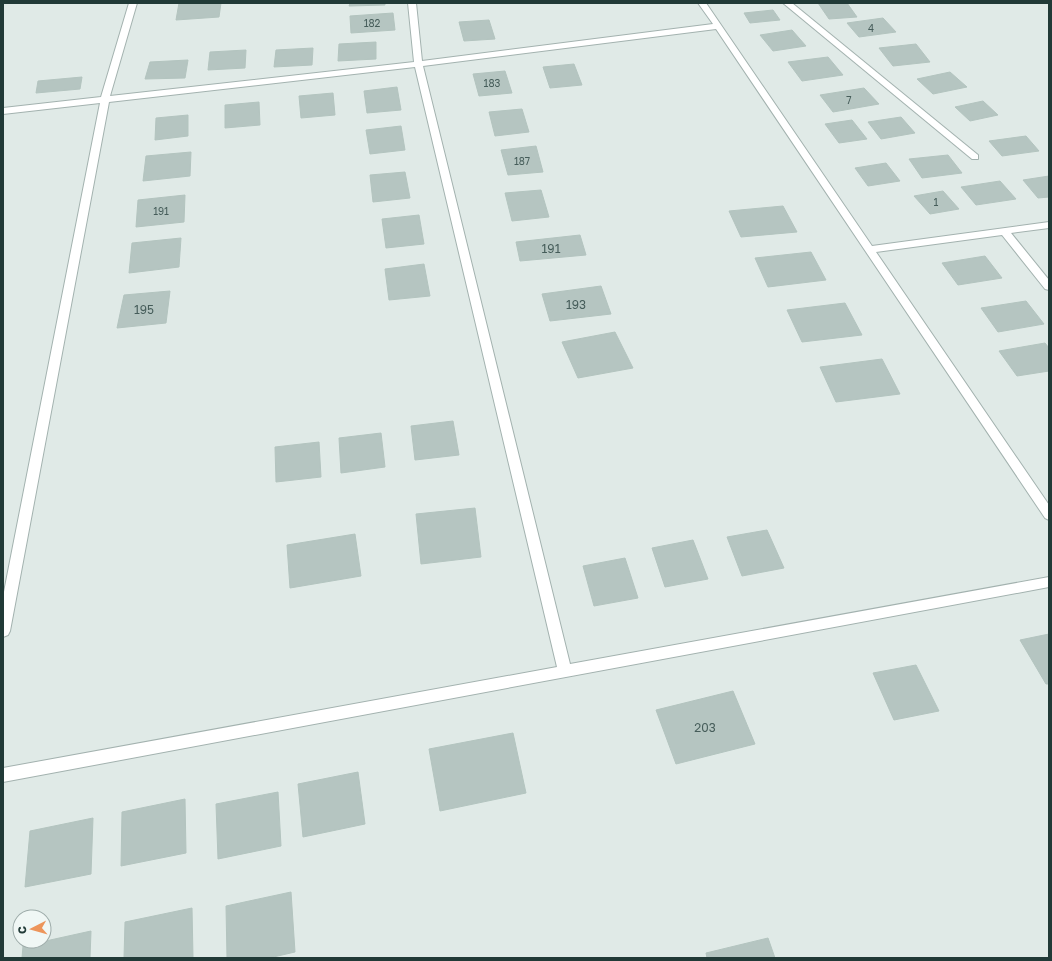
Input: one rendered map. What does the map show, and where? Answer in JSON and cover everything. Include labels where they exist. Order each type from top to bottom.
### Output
[{"type":"street","points":[[3,631],[105,99],[133,3]]},
{"type":"street","points":[[412,3],[418,64],[565,671]]},
{"type":"street","points":[[702,3],[1049,515]]},
{"type":"street","points":[[787,3],[975,157]]},
{"type":"street","points":[[3,111],[418,64],[719,26]]},
{"type":"street","points":[[869,250],[1049,224]]},
{"type":"street","points":[[1004,231],[1049,287]]},
{"type":"street","points":[[3,775],[1049,582]]},
{"type":"building","points":[[179,3],[221,3],[219,17],[176,20]]},
{"type":"building","points":[[350,3],[385,3],[385,5],[349,6]]},
{"type":"building","points":[[818,3],[847,3],[857,17],[829,19]]},
{"type":"building","points":[[773,10],[780,20],[750,23],[744,13]]},
{"type":"building","points":[[393,13],[395,30],[351,33],[350,16]]},
{"type":"building","points":[[883,18],[896,32],[859,37],[847,23]]},
{"type":"building","points":[[489,20],[495,39],[464,41],[459,22]]},
{"type":"building","points":[[792,30],[806,46],[773,51],[760,35]]},
{"type":"building","points":[[376,42],[376,59],[338,61],[339,44]]},
{"type":"building","points":[[916,44],[930,62],[893,66],[879,48]]},
{"type":"building","points":[[313,48],[312,65],[274,67],[276,50]]},
{"type":"building","points":[[246,50],[245,68],[208,70],[210,52]]},
{"type":"building","points":[[828,57],[843,75],[802,81],[788,62]]},
{"type":"building","points":[[188,60],[185,78],[145,79],[150,62]]},
{"type":"building","points":[[574,64],[582,85],[550,88],[543,67]]},
{"type":"building","points":[[505,71],[512,93],[479,96],[473,74]]},
{"type":"building","points":[[950,72],[967,87],[933,94],[917,79]]},
{"type":"building","points":[[82,77],[80,89],[36,93],[38,81]]},
{"type":"building","points":[[397,87],[401,110],[367,113],[364,91]]},
{"type":"building","points":[[864,88],[879,104],[833,112],[820,95]]},
{"type":"building","points":[[333,93],[335,115],[301,118],[299,96]]},
{"type":"building","points":[[983,101],[998,115],[970,121],[955,107]]},
{"type":"building","points":[[259,102],[260,125],[225,128],[225,105]]},
{"type":"building","points":[[522,109],[529,132],[495,136],[489,112]]},
{"type":"building","points":[[188,115],[188,136],[155,140],[156,118]]},
{"type":"building","points":[[901,117],[915,133],[881,139],[868,122]]},
{"type":"building","points":[[852,120],[867,139],[839,143],[825,124]]},
{"type":"building","points":[[401,126],[405,150],[370,154],[366,130]]},
{"type":"building","points":[[1026,136],[1039,151],[1002,156],[989,141]]},
{"type":"building","points":[[536,146],[543,172],[508,175],[501,150]]},
{"type":"building","points":[[191,152],[190,176],[143,181],[146,156]]},
{"type":"building","points":[[948,155],[962,173],[922,178],[909,159]]},
{"type":"building","points":[[886,163],[900,181],[868,186],[855,168]]},
{"type":"building","points":[[405,172],[410,198],[373,202],[370,175]]},
{"type":"building","points":[[1049,176],[1049,197],[1038,198],[1023,180]]},
{"type":"building","points":[[1000,181],[1016,199],[976,205],[961,187]]},
{"type":"building","points":[[541,190],[549,217],[512,221],[505,193]]},
{"type":"building","points":[[943,191],[959,209],[930,214],[914,196]]},
{"type":"building","points":[[185,195],[184,222],[136,227],[138,200]]},
{"type":"building","points":[[783,206],[797,232],[741,237],[729,211]]},
{"type":"building","points":[[419,215],[424,244],[386,248],[382,219]]},
{"type":"building","points":[[580,235],[586,255],[520,261],[516,242]]},
{"type":"building","points":[[181,238],[179,267],[129,273],[132,243]]},
{"type":"building","points":[[811,252],[826,280],[768,287],[755,258]]},
{"type":"building","points":[[985,256],[1002,278],[958,285],[942,263]]},
{"type":"building","points":[[424,264],[430,296],[389,300],[385,269]]},
{"type":"building","points":[[601,286],[611,314],[550,321],[542,294]]},
{"type":"building","points":[[170,291],[166,323],[117,328],[124,295]]},
{"type":"building","points":[[1026,301],[1044,324],[998,332],[981,308]]},
{"type":"building","points":[[845,303],[862,335],[802,342],[787,310]]},
{"type":"building","points":[[615,332],[633,368],[578,378],[562,342]]},
{"type":"building","points":[[1045,343],[1049,348],[1049,371],[1017,376],[999,351]]},
{"type":"building","points":[[882,359],[900,394],[836,402],[820,367]]},
{"type":"building","points":[[453,421],[459,455],[415,460],[411,426]]},
{"type":"building","points":[[381,433],[385,467],[341,473],[339,438]]},
{"type":"building","points":[[319,442],[321,477],[276,482],[275,447]]},
{"type":"building","points":[[475,508],[481,557],[421,564],[416,514]]},
{"type":"building","points":[[767,530],[784,568],[742,576],[727,537]]},
{"type":"building","points":[[355,534],[361,576],[290,588],[287,545]]},
{"type":"building","points":[[693,540],[708,579],[665,587],[652,548]]},
{"type":"building","points":[[625,558],[638,598],[594,606],[583,566]]},
{"type":"building","points":[[1049,634],[1049,684],[1046,684],[1020,640]]},
{"type":"building","points":[[916,665],[939,711],[894,720],[873,673]]},
{"type":"building","points":[[733,691],[755,744],[676,764],[656,710]]},
{"type":"building","points":[[513,733],[526,793],[440,811],[429,749]]},
{"type":"building","points":[[358,772],[365,824],[303,837],[298,784]]},
{"type":"building","points":[[278,792],[281,846],[218,859],[216,804]]},
{"type":"building","points":[[185,799],[186,853],[121,866],[122,812]]},
{"type":"building","points":[[93,818],[91,874],[25,887],[30,831]]},
{"type":"building","points":[[291,892],[295,952],[269,958],[227,958],[226,906]]},
{"type":"building","points":[[192,908],[193,958],[124,958],[125,922]]},
{"type":"building","points":[[91,931],[90,958],[22,958],[23,949],[52,949],[52,940]]},
{"type":"building","points":[[768,938],[775,958],[707,958],[706,953]]}]
